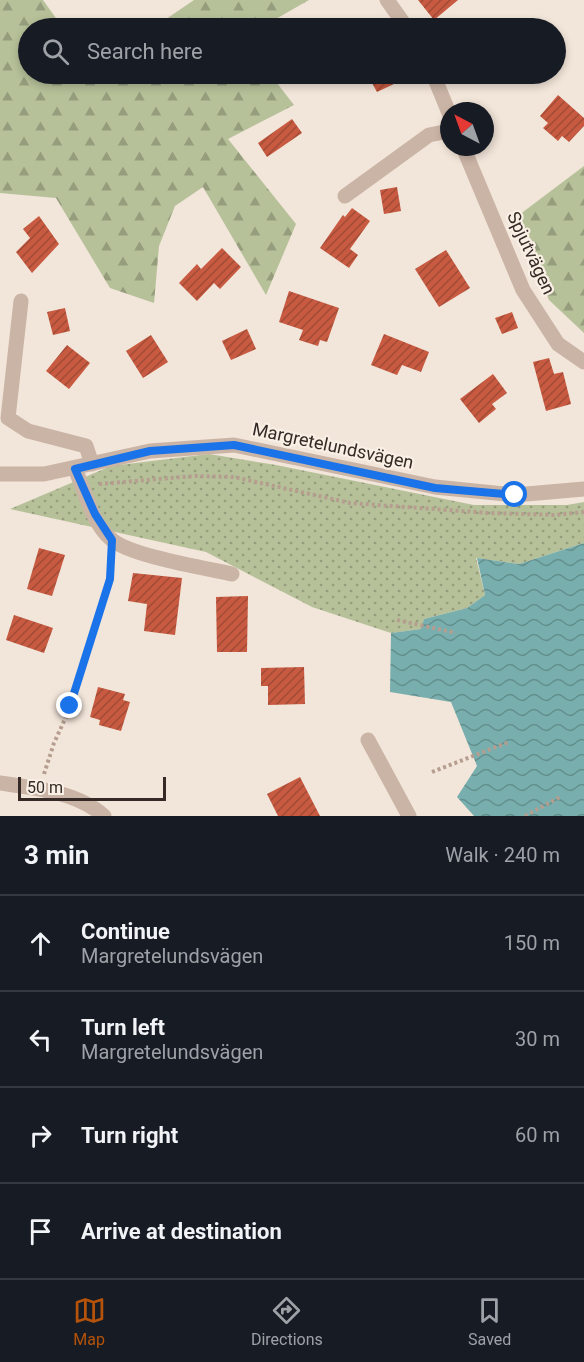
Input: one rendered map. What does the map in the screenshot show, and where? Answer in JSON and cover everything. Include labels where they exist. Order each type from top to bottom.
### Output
[{"type":"street","points":[[387,0],[400,18]]},
{"type":"street","points":[[437,84],[444,102]]},
{"type":"street","points":[[345,196],[429,135],[440,133]]},
{"type":"street","name":"Spjutvägen","points":[[467,156],[523,290],[558,344],[584,362]]},
{"type":"street","points":[[21,302],[8,418],[28,431],[86,446],[92,464]]},
{"type":"street","name":"Margretelundsvägen","points":[[0,474],[44,474],[150,451],[234,445],[435,488],[515,495],[584,489]]},
{"type":"street","points":[[75,469],[95,514],[112,540],[147,555],[232,574]]},
{"type":"street","points":[[368,740],[410,816]]},
{"type":"street","points":[[0,783],[39,789],[93,807],[104,816]]},
{"type":"path","points":[[82,485],[195,476],[234,477],[350,503],[490,513],[555,515],[584,512]]},
{"type":"path","points":[[39,789],[101,612],[110,579],[112,540]]},
{"type":"path","points":[[397,620],[456,633]]},
{"type":"path","points":[[432,772],[509,742]]},
{"type":"path","points":[[525,816],[560,797]]},
{"type":"green space","points":[[0,0],[43,0],[56,18],[18,18],[18,84],[278,84],[294,105],[228,139],[296,224],[266,295],[203,187],[175,206],[159,246],[154,303],[110,288],[56,198],[0,193]]},
{"type":"green space","points":[[194,0],[309,0],[278,18],[168,18]]},
{"type":"green space","points":[[584,166],[584,333],[549,300],[515,218]]},
{"type":"green space","points":[[209,454],[276,465],[474,505],[567,505],[584,502],[584,543],[519,564],[476,558],[485,595],[467,608],[424,619],[422,629],[391,633],[312,607],[206,552],[10,509],[111,466]]},
{"type":"water","points":[[584,543],[584,816],[474,816],[457,797],[477,766],[451,702],[390,692],[391,633],[421,629],[424,619],[467,608],[485,595],[477,558],[519,564]]},
{"type":"building","points":[[418,0],[458,0],[436,18],[432,18]]},
{"type":"building","points":[[373,84],[394,84],[377,92]]},
{"type":"building","points":[[558,95],[584,118],[584,126],[569,142],[562,136],[558,141],[543,128],[548,123],[540,116]]},
{"type":"building","points":[[292,119],[302,133],[267,157],[258,143]]},
{"type":"building","points":[[397,187],[401,211],[384,214],[380,190]]},
{"type":"building","points":[[352,208],[370,221],[350,249],[358,255],[349,268],[320,248],[343,215],[345,217]]},
{"type":"building","points":[[39,216],[59,244],[32,273],[16,252],[30,238],[23,229]]},
{"type":"building","points":[[222,248],[241,267],[220,289],[214,283],[197,301],[179,283],[197,264],[201,269]]},
{"type":"building","points":[[446,250],[470,288],[439,307],[415,269]]},
{"type":"building","points":[[289,291],[339,308],[327,342],[320,340],[318,346],[299,340],[303,330],[279,322]]},
{"type":"building","points":[[65,308],[70,331],[53,335],[47,312]]},
{"type":"building","points":[[512,312],[518,328],[502,334],[495,318]]},
{"type":"building","points":[[247,329],[256,349],[231,360],[222,341]]},
{"type":"building","points":[[384,334],[429,352],[421,372],[402,365],[397,375],[371,365]]},
{"type":"building","points":[[151,335],[168,362],[143,378],[126,351]]},
{"type":"building","points":[[67,345],[90,363],[69,389],[46,371]]},
{"type":"building","points":[[549,358],[554,374],[563,372],[571,404],[546,411],[533,362]]},
{"type":"building","points":[[493,374],[507,393],[492,404],[496,409],[479,423],[460,399]]},
{"type":"building","points":[[39,548],[65,555],[52,596],[27,589]]},
{"type":"building","points":[[133,573],[182,578],[175,635],[144,631],[147,604],[128,601]]},
{"type":"building","points":[[248,596],[247,652],[217,652],[216,597]]},
{"type":"building","points":[[14,615],[53,628],[44,653],[6,640]]},
{"type":"building","points":[[304,667],[305,704],[268,705],[268,686],[261,686],[261,668]]},
{"type":"building","points":[[98,687],[125,694],[123,700],[130,702],[121,731],[99,725],[100,720],[90,717]]},
{"type":"building","points":[[300,777],[320,816],[278,816],[267,794]]},
{"type":"route","points":[[70,706],[110,579],[112,540],[103,530],[75,469],[150,451],[234,445],[435,488],[515,495]]}]
